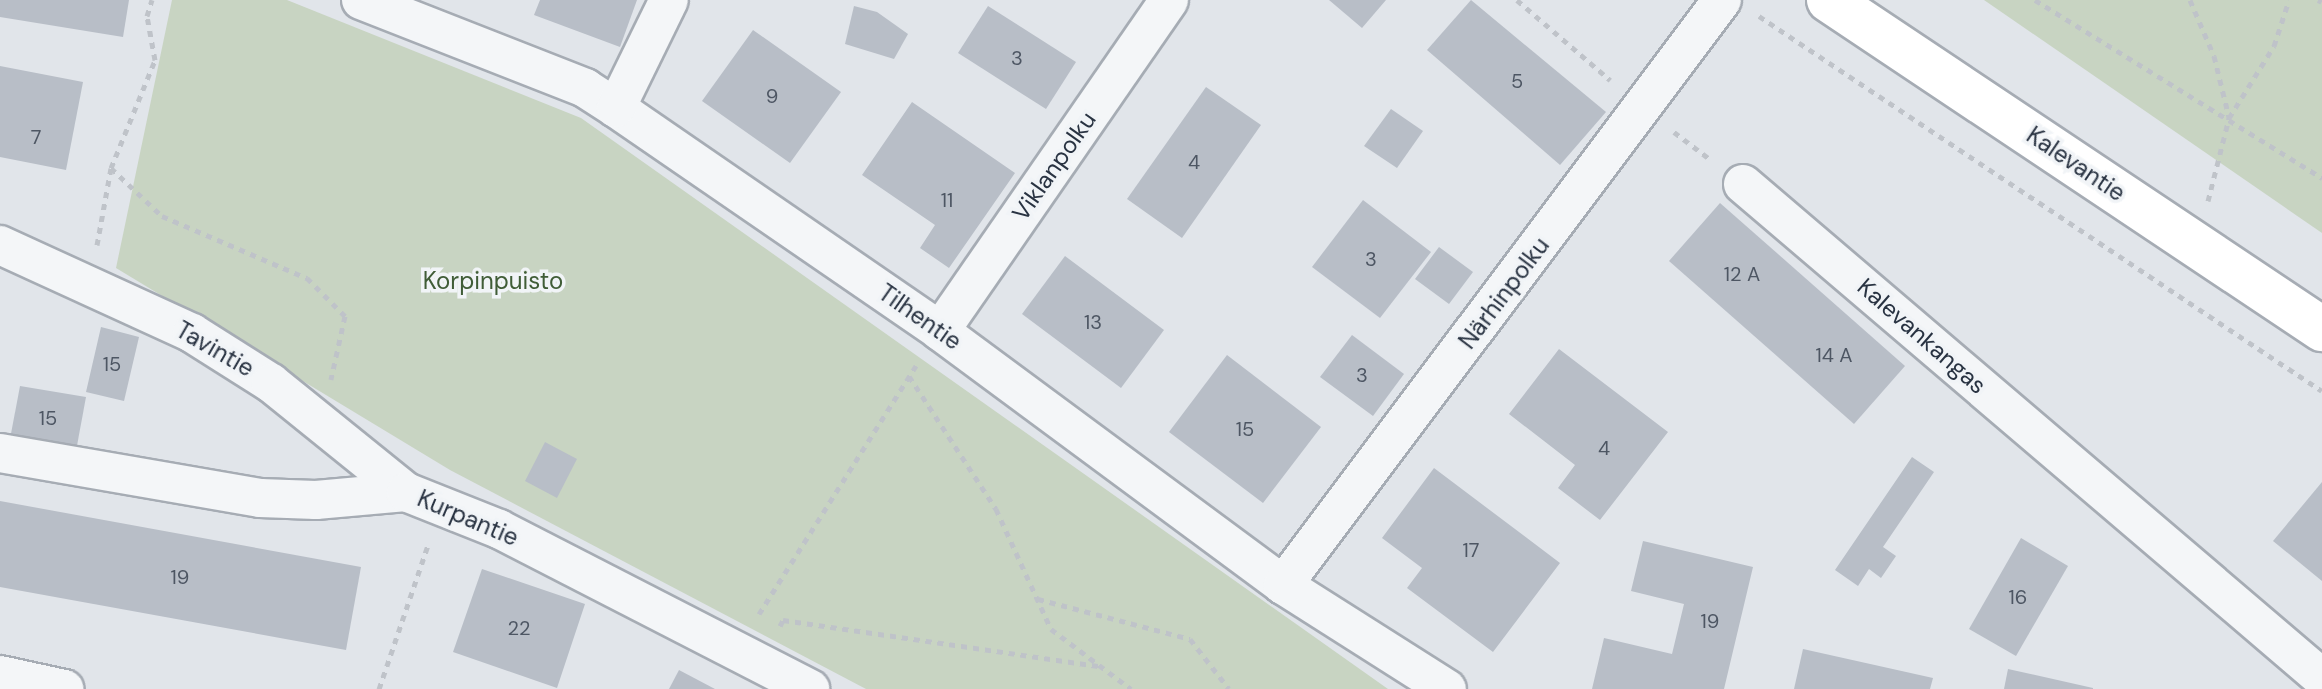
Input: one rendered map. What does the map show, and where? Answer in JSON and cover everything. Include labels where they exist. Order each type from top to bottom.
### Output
[{"type":"main road","name":"Kalevantie","points":[[1829,0],[2322,329]]},
{"type":"street","name":"Tilhentie","points":[[361,0],[585,88],[940,331],[1283,585],[1447,689]]},
{"type":"street","points":[[616,108],[669,0]]},
{"type":"street","name":"Viklanpolku","points":[[940,331],[1169,0]]},
{"type":"street","name":"Närhinpolku","points":[[1283,585],[1643,109],[1735,4]]},
{"type":"street","name":"Kalevankangas","points":[[1743,184],[2322,678]]},
{"type":"street","name":"Tavintie","points":[[0,245],[192,333],[271,383],[406,492]]},
{"type":"street","name":"Kurpantie","points":[[0,453],[260,498],[406,492],[499,529],[810,689]]},
{"type":"street","points":[[0,675],[64,689]]},
{"type":"path","points":[[90,286],[111,168],[155,60],[147,16],[152,0]]},
{"type":"path","points":[[1517,0],[1643,109],[1743,184]]},
{"type":"path","points":[[2035,0],[2322,178]]},
{"type":"path","points":[[2190,0],[2214,56],[2229,118]]},
{"type":"path","points":[[2198,244],[2229,118],[2274,46],[2289,0]]},
{"type":"path","points":[[1735,4],[2322,391]]},
{"type":"path","points":[[111,168],[162,216],[307,278],[345,316],[322,423]]},
{"type":"path","points":[[747,655],[909,376],[940,331]]},
{"type":"path","points":[[909,376],[996,509],[1051,629],[1131,689]]},
{"type":"path","points":[[379,689],[428,545]]},
{"type":"path","points":[[1037,599],[1190,639],[1229,689]]},
{"type":"path","points":[[747,655],[783,620],[1101,666]]},
{"type":"green space","name":"Korpinpuisto","points":[[172,0],[287,0],[581,118],[1388,689],[866,689],[450,470],[116,268]]},
{"type":"green space","points":[[1984,0],[2322,0],[2322,233]]},
{"type":"building","points":[[0,0],[129,0],[123,37],[0,17]]},
{"type":"building","points":[[540,0],[637,0],[620,47],[534,15]]},
{"type":"building","points":[[1329,0],[1386,0],[1362,28]]},
{"type":"building","points":[[1471,0],[1606,112],[1560,165],[1427,50]]},
{"type":"building","points":[[854,6],[877,12],[908,34],[894,59],[845,44]]},
{"type":"building","points":[[988,6],[1076,62],[1046,109],[958,53]]},
{"type":"building","points":[[753,30],[841,92],[790,163],[702,101]]},
{"type":"building","points":[[0,66],[83,82],[66,170],[0,157]]},
{"type":"building","points":[[1206,87],[1261,125],[1182,238],[1127,199]]},
{"type":"building","points":[[912,102],[1015,173],[949,268],[920,248],[935,225],[862,175]]},
{"type":"building","points":[[1391,109],[1423,131],[1397,168],[1364,146]]},
{"type":"building","points":[[1363,200],[1431,252],[1380,318],[1312,267]]},
{"type":"building","points":[[1720,203],[1905,366],[1854,424],[1669,261]]},
{"type":"building","points":[[1439,247],[1473,272],[1449,304],[1415,279]]},
{"type":"building","points":[[1065,256],[1164,330],[1121,388],[1022,314]]},
{"type":"building","points":[[101,327],[139,337],[124,401],[86,392]]},
{"type":"building","points":[[1352,335],[1404,374],[1373,416],[1320,377]]},
{"type":"building","points":[[1559,349],[1668,432],[1600,520],[1558,488],[1575,465],[1509,414]]},
{"type":"building","points":[[1227,355],[1321,427],[1263,503],[1169,432]]},
{"type":"building","points":[[20,386],[86,397],[76,451],[10,439]]},
{"type":"building","points":[[545,442],[577,459],[557,498],[525,481]]},
{"type":"building","points":[[1912,457],[1934,472],[1883,547],[1896,556],[1881,578],[1869,569],[1858,586],[1835,570]]},
{"type":"building","points":[[1434,468],[1560,563],[1493,652],[1407,588],[1422,568],[1382,538]]},
{"type":"building","points":[[2322,482],[2322,581],[2273,541]]},
{"type":"building","points":[[0,501],[361,567],[346,650],[0,587]]},
{"type":"building","points":[[2021,538],[2068,566],[2016,656],[1969,629]]},
{"type":"building","points":[[1643,541],[1753,567],[1724,689],[1592,689],[1604,638],[1672,654],[1684,604],[1631,591]]},
{"type":"building","points":[[482,569],[585,604],[557,688],[453,652]]},
{"type":"building","points":[[1803,649],[1933,678],[1930,689],[1794,689]]},
{"type":"building","points":[[2008,669],[2093,688],[2093,689],[2004,689]]},
{"type":"building","points":[[679,670],[715,689],[669,689]]}]
